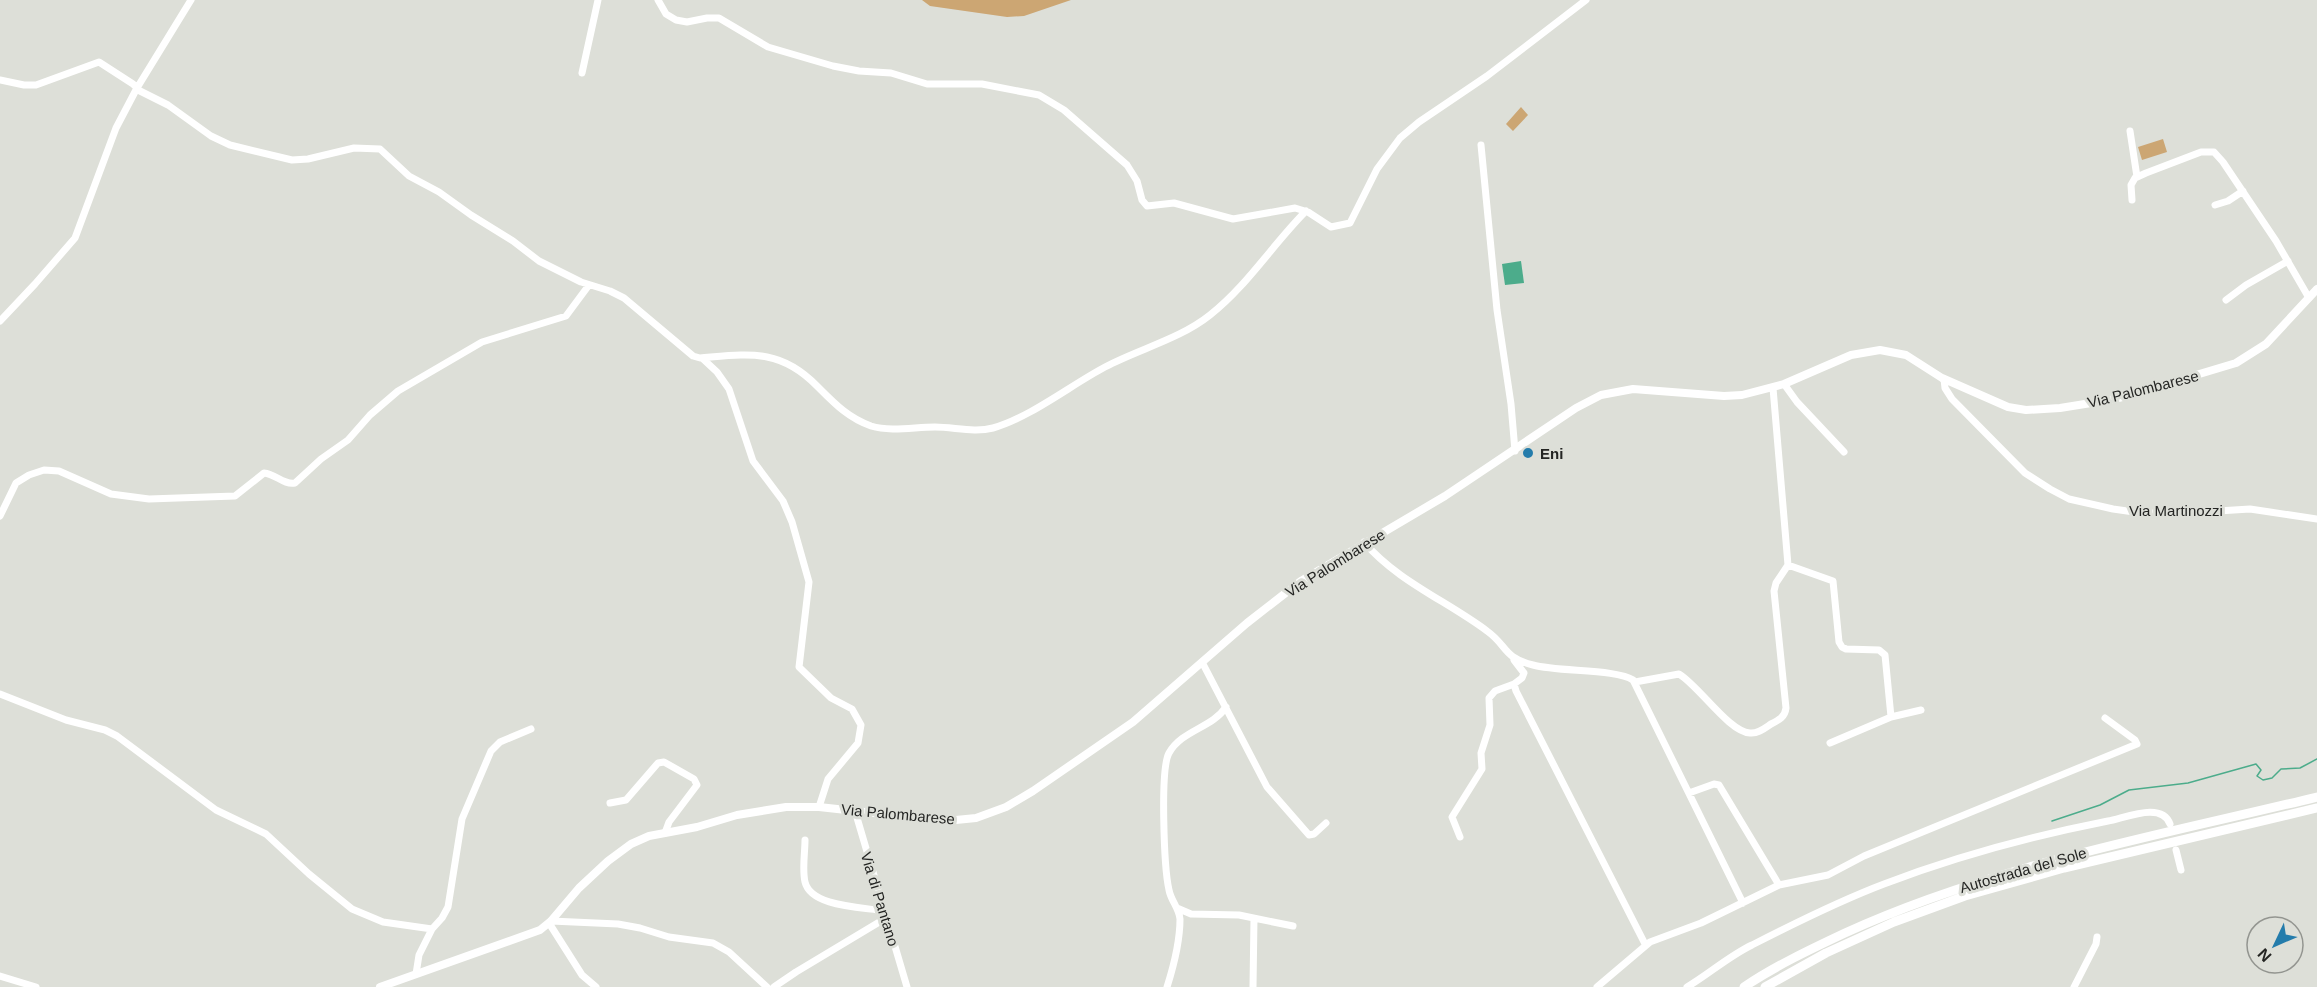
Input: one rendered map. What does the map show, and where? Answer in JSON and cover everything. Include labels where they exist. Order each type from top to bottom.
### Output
[{"type":"highway","name":"Autostrada del Sole","points":[[1744,987],[1829,940],[1890,912],[1962,886],[2058,859],[2317,797]]},
{"type":"highway","name":"Autostrada del Sole","points":[[1765,987],[1826,953],[1865,935],[1965,896],[2064,868],[2317,808]]},
{"type":"main road","name":"Via Palombarese","points":[[380,987],[531,933],[550,922],[581,885],[616,855],[640,839],[766,809],[819,807],[951,820],[976,818],[999,811],[1034,791],[1129,724],[1286,592],[1364,543],[1436,502],[1515,451],[1580,405],[1612,392],[1641,389],[1729,396],[1773,388],[1848,356],[1877,350],[1906,355],[1944,379],[2004,406],[2023,410],[2050,409],[2116,399],[2221,369],[2246,358],[2268,342],[2317,289]]},
{"type":"street","points":[[0,321],[74,240],[111,139],[137,88],[191,0]]},
{"type":"street","points":[[582,73],[598,0]]},
{"type":"street","points":[[658,0],[666,14],[676,20],[687,22],[718,18],[740,33],[768,47],[833,66],[891,73],[930,84],[982,84],[1039,95],[1062,108],[1125,163],[1137,179],[1142,200],[1148,207],[1174,202],[1233,219],[1286,208],[1306,211],[1329,227],[1349,224],[1377,169],[1400,138],[1421,120],[1484,78],[1586,0]]},
{"type":"street","points":[[0,80],[22,85],[36,85],[99,62],[217,139],[273,157],[300,160],[354,148],[380,149],[407,175],[439,192],[539,261],[589,285],[624,298],[690,354],[702,358],[749,354],[768,356],[785,362],[805,375],[840,410],[874,427],[936,427],[975,430],[990,429],[1011,421],[1109,365],[1206,318],[1229,297],[1306,211]]},
{"type":"street","points":[[2130,131],[2137,177]]},
{"type":"street","points":[[1480,144],[1497,310],[1511,404],[1515,451]]},
{"type":"street","points":[[2132,200],[2131,185],[2137,177],[2208,151],[2219,157],[2288,261],[2309,298]]},
{"type":"street","points":[[2215,205],[2226,202],[2243,191]]},
{"type":"street","points":[[2226,300],[2246,285],[2288,261]]},
{"type":"street","points":[[0,516],[16,483],[29,475],[46,470],[63,473],[111,494],[146,498],[235,496],[258,476],[266,473],[287,483],[295,483],[346,441],[372,412],[398,391],[482,342],[567,316],[589,285]]},
{"type":"street","points":[[702,358],[720,375],[729,389],[753,461],[780,496],[791,519],[809,584],[799,667],[831,698],[852,709],[861,723],[858,743],[827,781],[819,807]]},
{"type":"street","name":"Via Martinozzi","points":[[1944,379],[1944,388],[1950,397],[2016,464],[2035,480],[2064,497],[2141,513],[2250,509],[2317,519]]},
{"type":"street","points":[[1784,384],[1794,399],[1844,452]]},
{"type":"street","points":[[1635,682],[1679,674],[1733,724],[1749,733],[1759,731],[1780,719],[1785,713],[1774,589],[1788,565],[1773,388]]},
{"type":"street","points":[[1364,543],[1400,574],[1487,630],[1524,673],[1522,678],[1514,684],[1495,691],[1489,698],[1491,723],[1481,753],[1482,769],[1452,817],[1460,837]]},
{"type":"street","points":[[1788,565],[1833,581],[1839,642],[1842,647],[1879,650],[1884,653],[1891,717]]},
{"type":"street","points":[[1510,656],[1541,667],[1627,676],[1635,682],[1743,903]]},
{"type":"street","points":[[1202,662],[1274,798],[1309,835],[1314,834],[1326,823]]},
{"type":"street","points":[[1514,684],[1522,704],[1645,944]]},
{"type":"street","points":[[0,694],[75,723],[114,734],[219,812],[264,832],[309,874],[356,911],[386,923],[432,929]]},
{"type":"street","points":[[1167,987],[1177,950],[1180,921],[1168,883],[1164,800],[1166,762],[1169,752],[1178,742],[1216,718],[1226,707]]},
{"type":"street","points":[[1830,743],[1891,717],[1921,710]]},
{"type":"street","points":[[1598,987],[1645,944],[1701,923],[1779,885],[1836,873],[1867,855],[2137,744],[2137,741],[2105,718]]},
{"type":"street","points":[[416,974],[420,953],[447,907],[462,819],[491,751],[500,742],[531,729]]},
{"type":"street","points":[[610,803],[626,800],[658,763],[664,762],[694,779],[697,785],[669,822],[665,833]]},
{"type":"street","points":[[1689,793],[1714,784],[1719,785],[1779,885]]},
{"type":"street","name":"Via di Pantano","points":[[855,811],[908,987]]},
{"type":"street","points":[[1687,987],[1751,945],[1852,897],[1919,871],[2063,830],[2130,815],[2159,813],[2166,816],[2170,824]]},
{"type":"street","points":[[805,840],[804,879],[811,894],[824,901],[885,915]]},
{"type":"street","points":[[2176,850],[2181,870]]},
{"type":"street","points":[[1177,908],[1191,914],[1237,914],[1293,926]]},
{"type":"street","points":[[774,987],[885,915]]},
{"type":"street","points":[[1253,987],[1254,918]]},
{"type":"street","points":[[550,922],[583,976],[596,987]]},
{"type":"street","points":[[550,922],[618,924],[669,937],[710,942],[728,951],[766,987]]},
{"type":"street","points":[[2074,987],[2096,944],[2097,937]]},
{"type":"street","points":[[0,976],[36,987]]},
{"type":"shaded area","points":[[922,0],[1071,0],[1024,16],[1007,17],[930,6]]},
{"type":"shaded area","points":[[1521,107],[1528,115],[1513,131],[1506,124]]},
{"type":"shaded area","points":[[2163,139],[2167,152],[2142,160],[2138,147]]},
{"type":"shaded area","points":[[1521,261],[1524,283],[1505,285],[1502,264]]},
{"type":"waterway","points":[[2052,821],[2100,805],[2129,790],[2188,783],[2256,764],[2261,770],[2257,776],[2263,780],[2272,778],[2281,769],[2300,768],[2317,759]]},
{"type":"place","name":"Eni","points":[[1528,453]]}]
